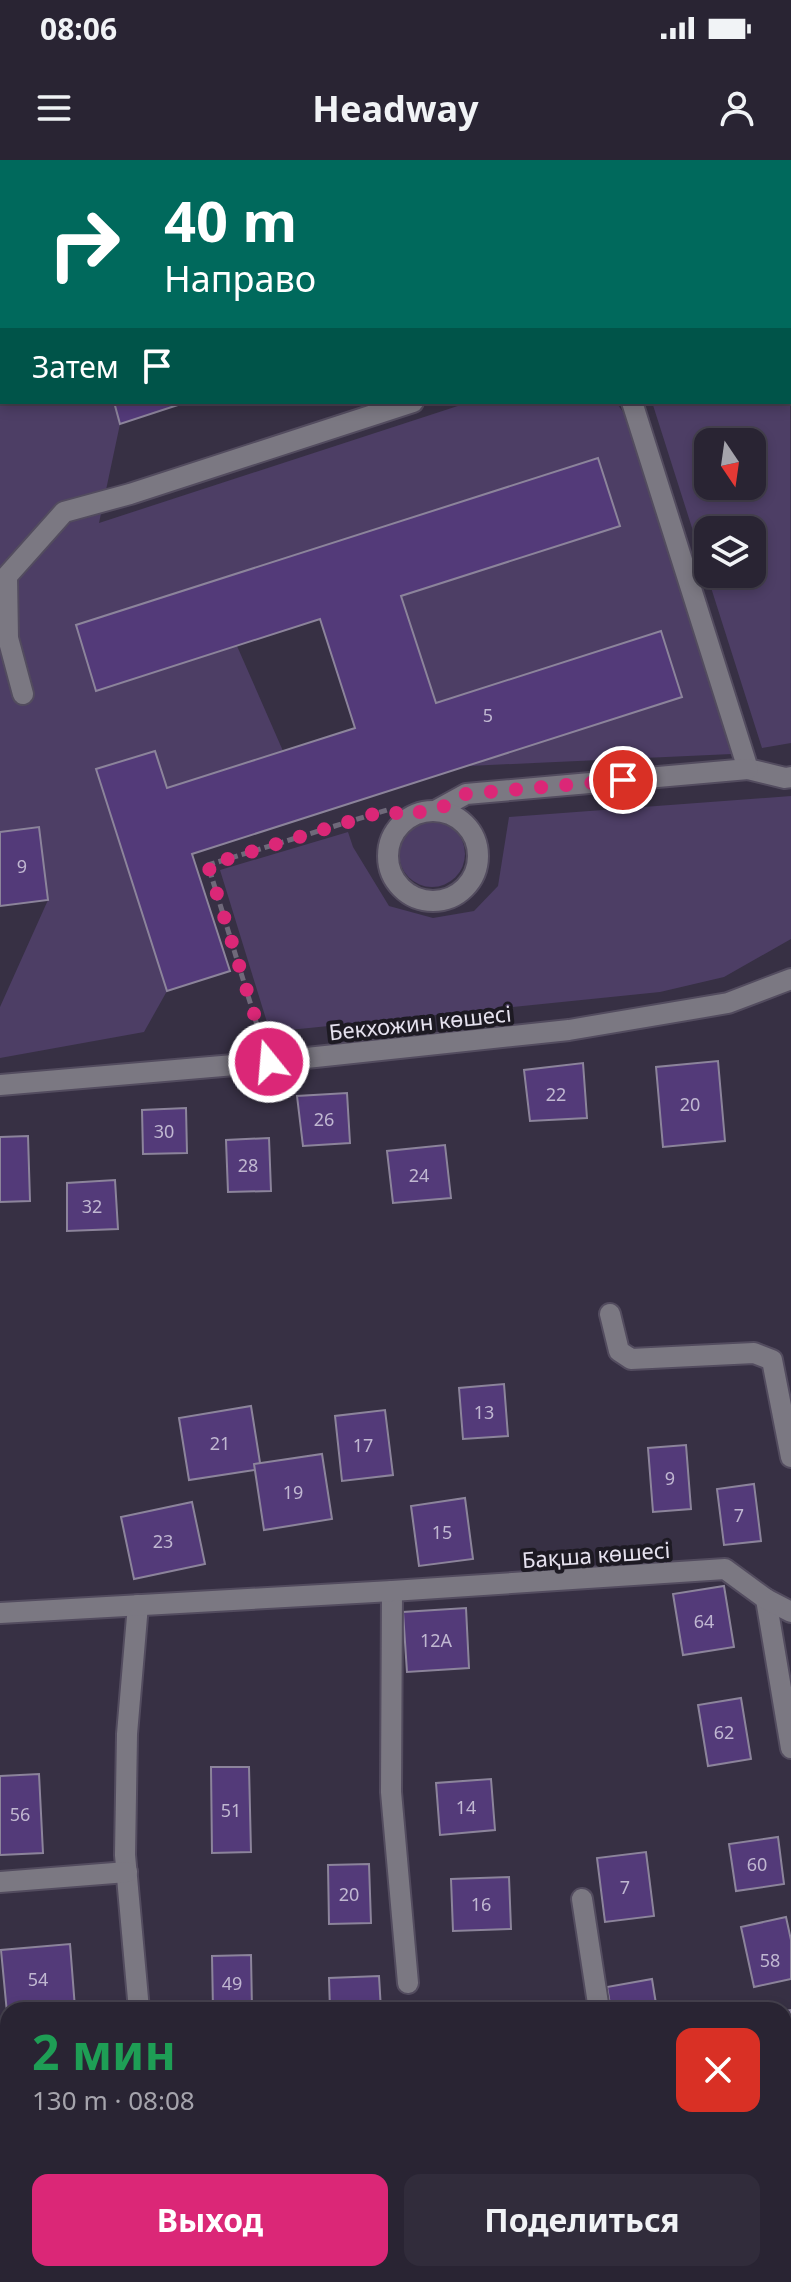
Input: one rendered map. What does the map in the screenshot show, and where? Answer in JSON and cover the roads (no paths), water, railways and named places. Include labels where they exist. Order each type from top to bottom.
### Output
[{"type":"street","points":[[23,694],[8,638],[7,576],[64,512],[130,494],[407,404]]},
{"type":"street","points":[[633,404],[748,769]]},
{"type":"street","points":[[437,810],[465,822],[474,835],[478,864],[473,878],[463,890],[435,902],[420,900],[396,883],[387,855],[390,840],[397,827],[408,817],[422,811],[437,810],[466,794],[748,769],[791,777]]},
{"type":"street","name":"Бекхожин көшесі","points":[[0,1085],[269,1062],[569,1030],[728,1003],[791,979]]},
{"type":"street","points":[[610,1314],[619,1351],[631,1359],[754,1353],[772,1360],[791,1457]]},
{"type":"street","name":"Бақша көшесі","points":[[0,1613],[725,1569],[766,1599],[791,1612]]},
{"type":"street","points":[[392,1591],[391,1792],[408,1983]]},
{"type":"street","points":[[766,1599],[791,1748]]},
{"type":"street","points":[[138,1605],[127,1734],[127,1872],[138,2002]]},
{"type":"street","points":[[0,1882],[127,1872]]},
{"type":"street","points":[[582,1899],[598,2002]]}]
